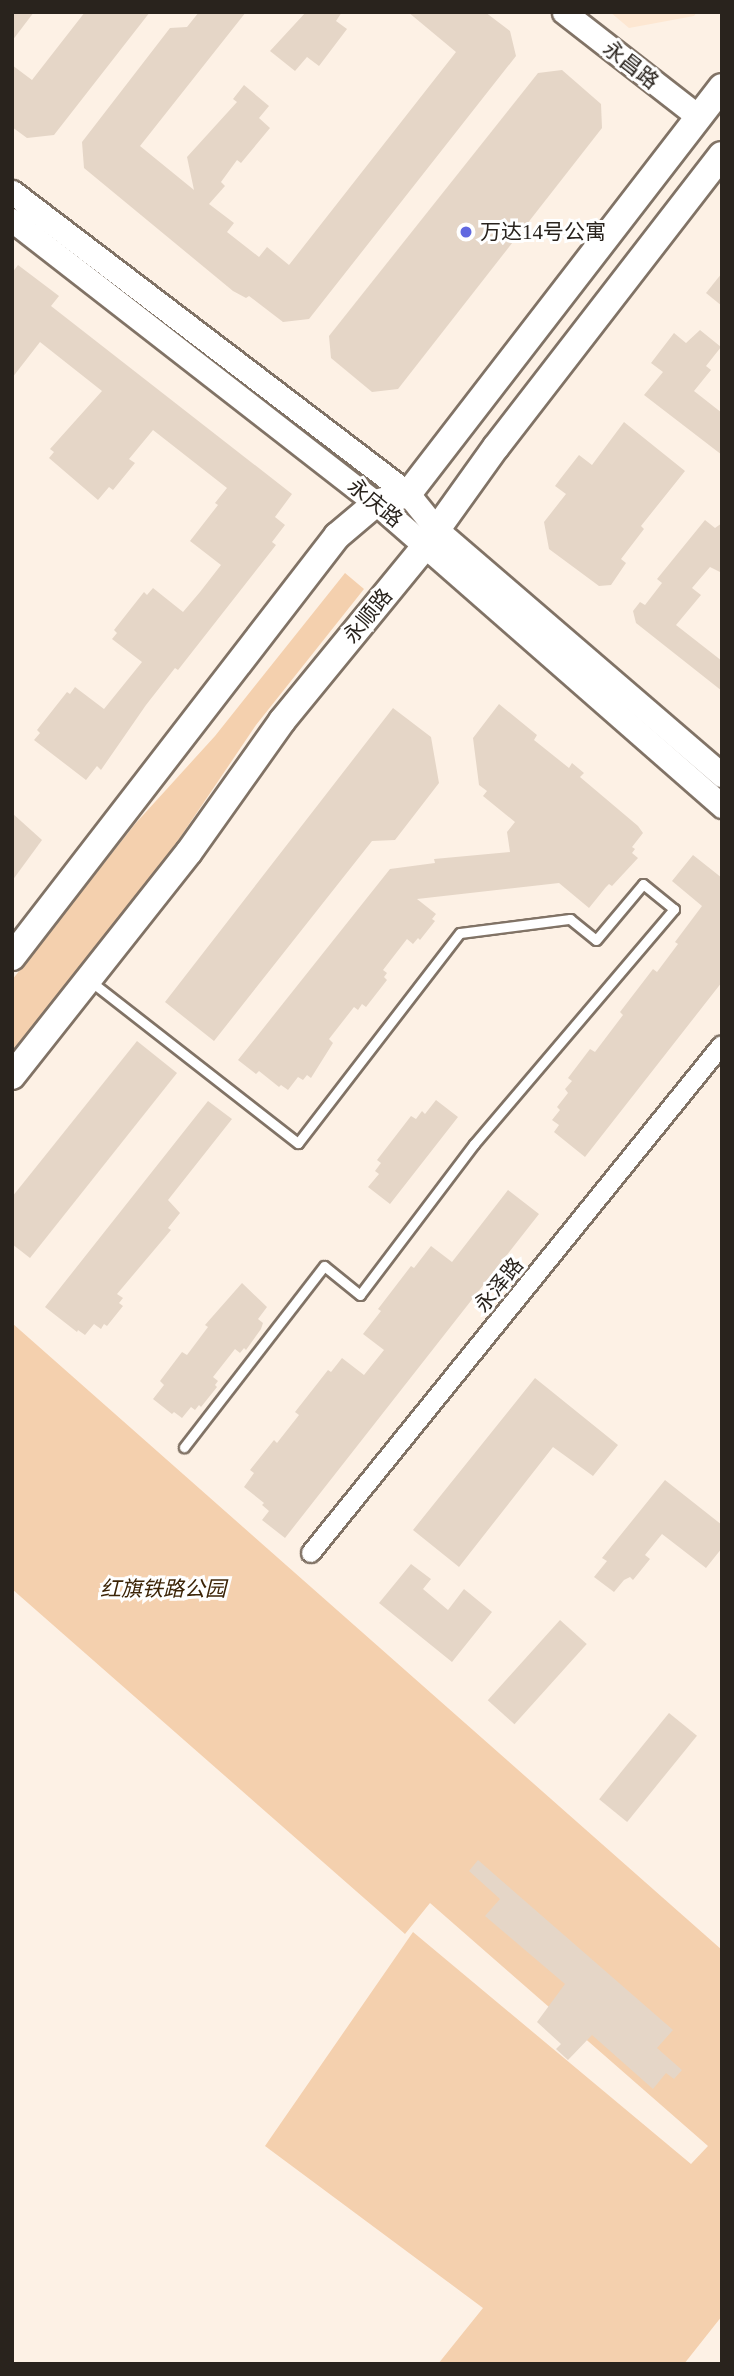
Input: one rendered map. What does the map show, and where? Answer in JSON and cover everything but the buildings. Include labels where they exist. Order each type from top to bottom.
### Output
[{"type":"main road","points":[[12,957],[337,536],[376,503],[408,494],[722,87]]},
{"type":"main road","name":"永顺路","points":[[12,1076],[189,852],[282,721],[431,538],[496,447],[722,155]]},
{"type":"street","name":"永昌路","points":[[564,12],[699,117]]},
{"type":"street","name":"永庆路","points":[[12,192],[408,494],[431,538],[722,806]]},
{"type":"street","name":"永庆路","points":[[12,220],[376,503],[431,538],[722,775]]},
{"type":"street","name":"永泽路","points":[[311,1553],[722,1045]]},
{"type":"lane","points":[[88,979],[298,1143],[460,933],[569,919],[596,940],[643,884],[674,909],[474,1144],[360,1295],[324,1266],[184,1447]]},
{"type":"shaded area","points":[[610,12],[697,12],[694,16],[629,28]]},
{"type":"green space","points":[[345,573],[364,589],[256,725],[171,851],[12,1054],[12,980],[135,824],[215,736]]},
{"type":"green space","name":"红旗铁路公园","points":[[12,1323],[722,1950],[722,2316],[684,2364],[438,2364],[483,2308],[265,2146],[413,1932],[691,2164],[708,2146],[430,1903],[405,1934],[12,1589]]},
{"type":"place","name":"万达14号公寓","points":[[466,232]]}]
